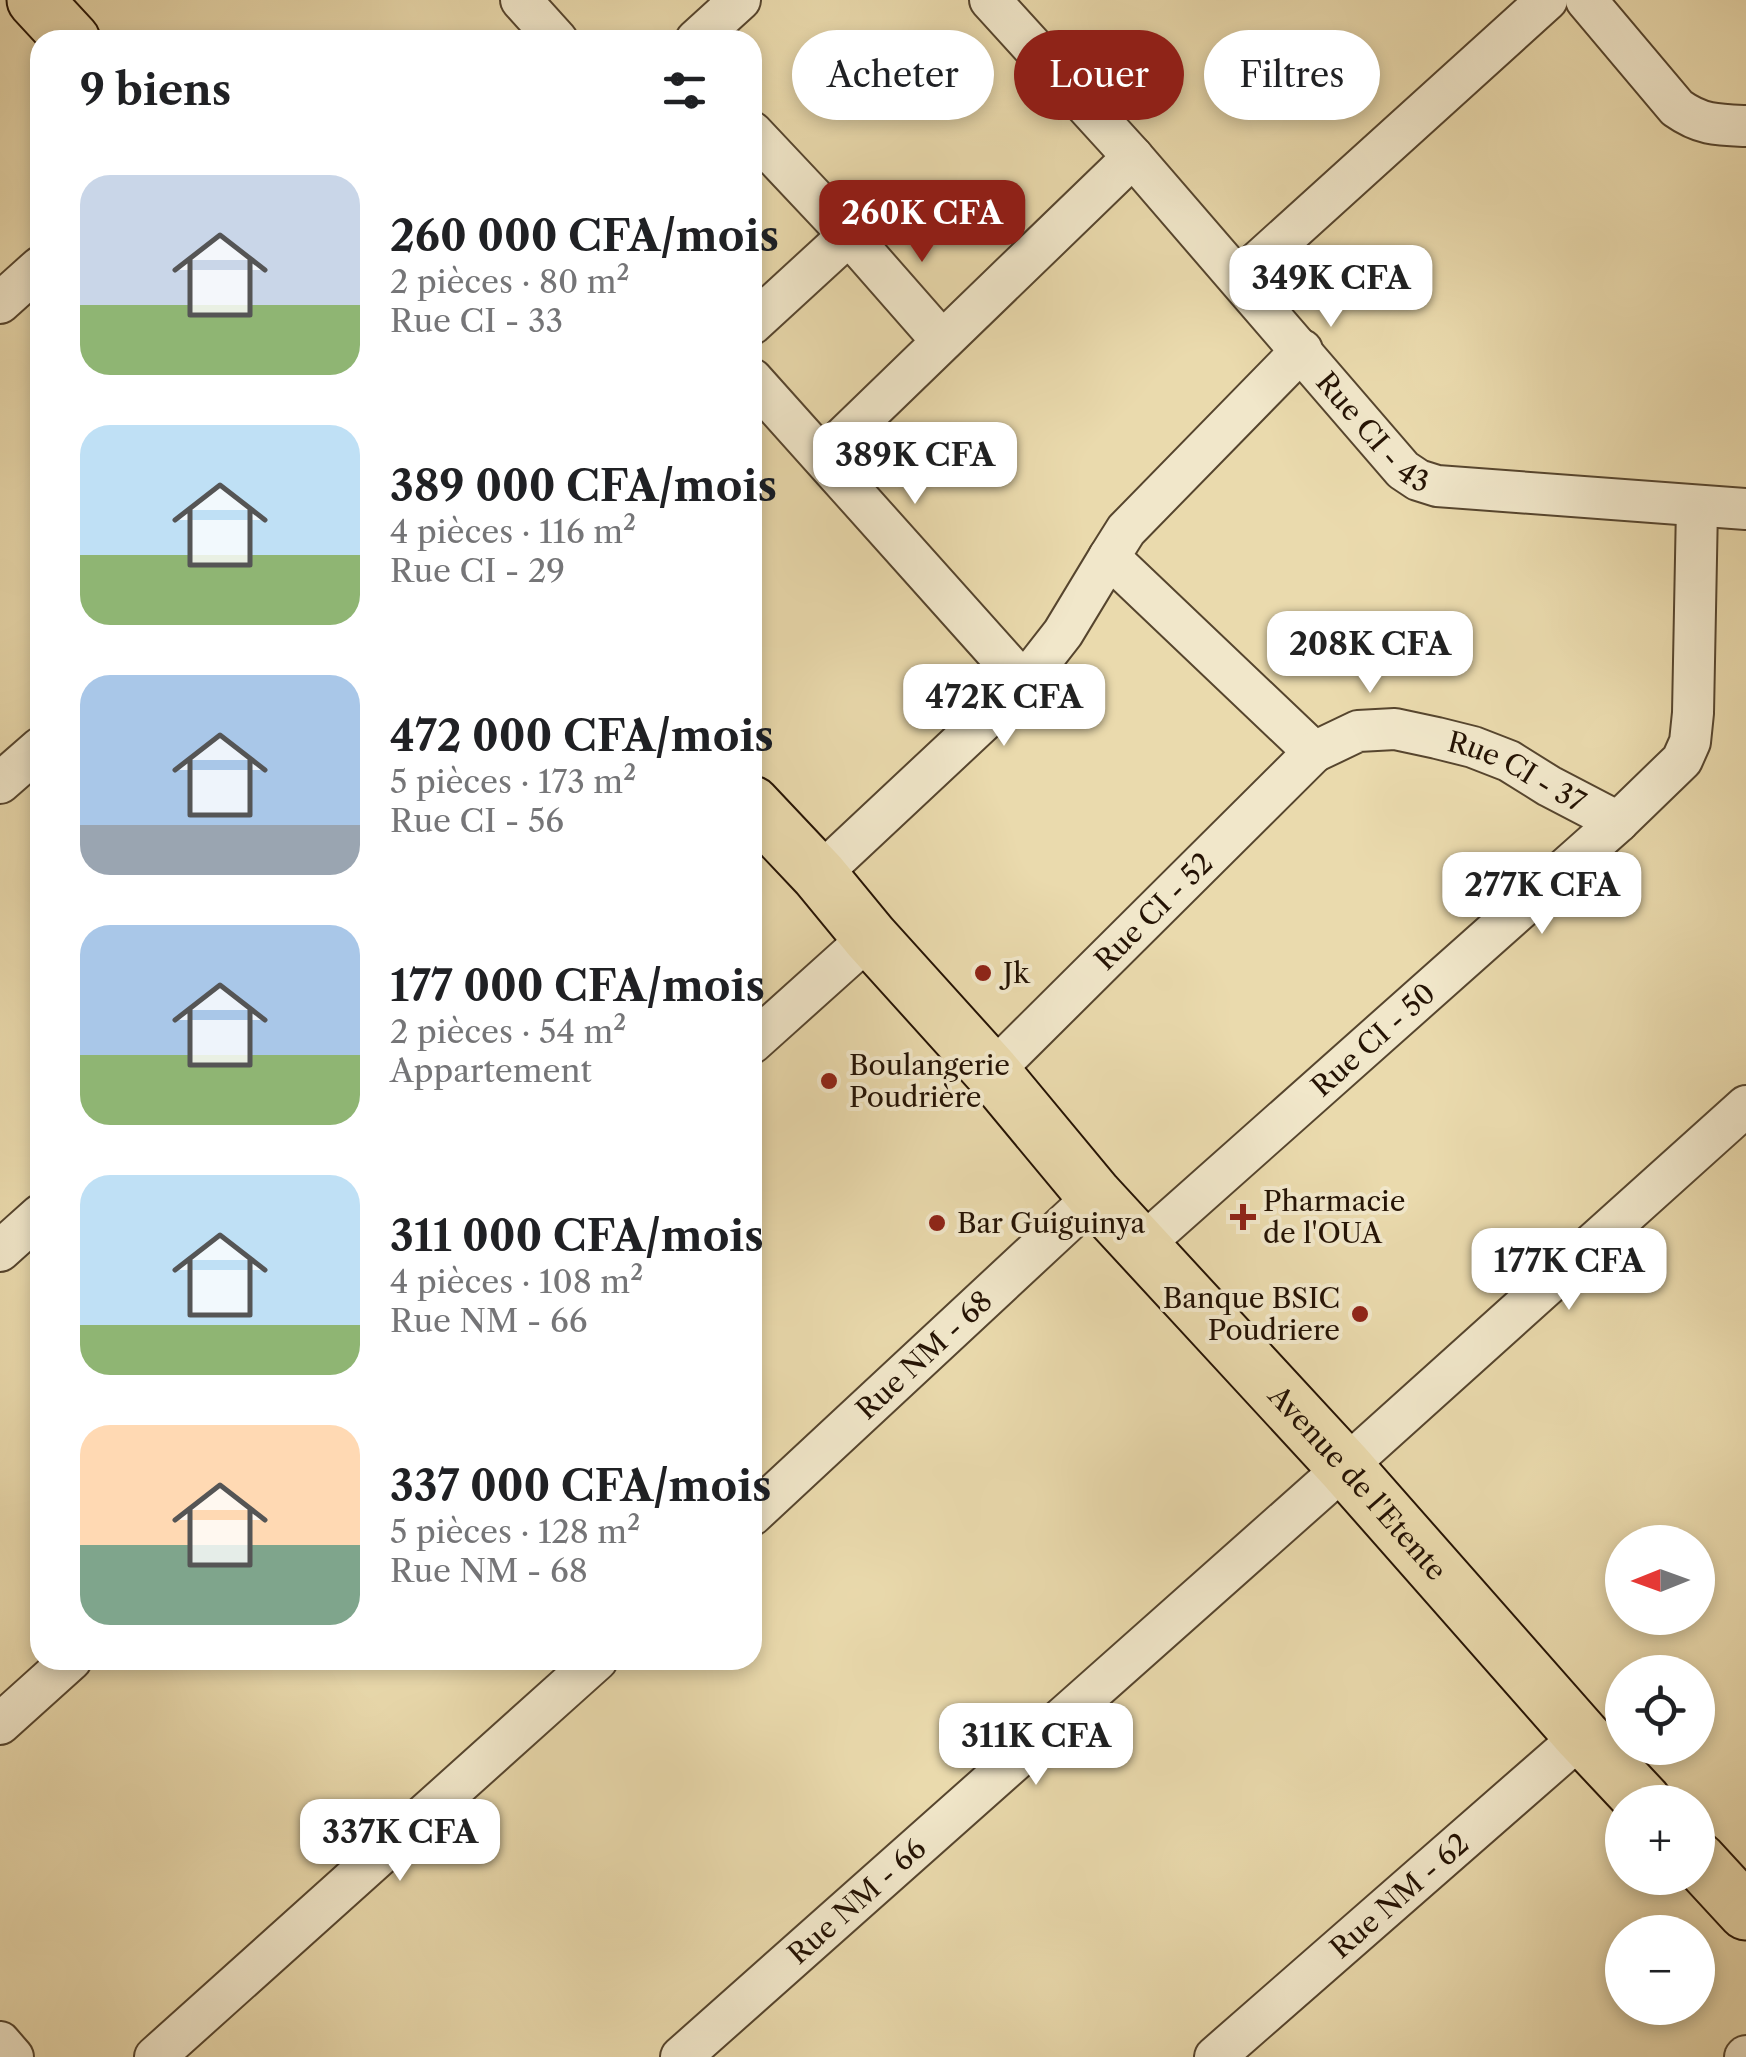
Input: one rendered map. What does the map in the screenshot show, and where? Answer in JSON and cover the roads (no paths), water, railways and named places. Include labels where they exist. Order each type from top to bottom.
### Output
[{"type":"main road","points":[[35,0],[63,30]]},
{"type":"main road","name":"Avenue de l'Etente","points":[[762,815],[992,1072],[1095,1196],[1345,1467],[1628,1785]]},
{"type":"main road","points":[[1715,1878],[1746,1912]]},
{"type":"street","points":[[520,0],[547,30]]},
{"type":"street","points":[[707,30],[740,0]]},
{"type":"street","name":"Rue CI - 43","points":[[990,0],[1133,156],[1403,470],[1437,486],[1746,510]]},
{"type":"street","points":[[1238,279],[1546,0]]},
{"type":"street","points":[[1586,0],[1678,108],[1694,120],[1746,126]]},
{"type":"street","points":[[762,143],[942,342]]},
{"type":"street","points":[[823,457],[1133,156]]},
{"type":"street","points":[[762,315],[849,236]]},
{"type":"street","points":[[0,304],[30,276]]},
{"type":"street","points":[[819,875],[1024,682],[1062,634],[1117,543],[1302,350]]},
{"type":"street","points":[[762,389],[1024,682]]},
{"type":"street","name":"Rue CI - 50","points":[[1140,1246],[1618,822],[1682,760],[1690,742],[1693,713],[1698,507]]},
{"type":"street","points":[[1117,543],[1314,752]]},
{"type":"street","name":"Rue CI - 37","points":[[1314,752],[1358,732],[1396,729],[1437,738],[1509,761],[1618,822]]},
{"type":"street","name":"Rue CI - 52","points":[[992,1072],[1314,752]]},
{"type":"street","points":[[0,784],[30,757]]},
{"type":"street","points":[[762,1034],[870,937]]},
{"type":"street","name":"Rue NM - 66","points":[[680,2057],[1746,1106]]},
{"type":"street","name":"Rue NM - 68","points":[[762,1507],[1095,1196]]},
{"type":"street","points":[[0,1250],[30,1223]]},
{"type":"street","points":[[0,1724],[60,1670]]},
{"type":"street","points":[[155,2057],[586,1670]]},
{"type":"street","name":"Rue NM - 62","points":[[1215,2057],[1582,1736]]},
{"type":"street","points":[[0,2042],[13,2057]]},
{"type":"place","name":"Jk","points":[[983,973]]},
{"type":"place","name":"Boulangerie Poudrière","points":[[829,1081]]},
{"type":"place","name":"Pharmacie de l'OUA","points":[[1243,1217]]},
{"type":"place","name":"Bar Guiguinya","points":[[937,1223]]},
{"type":"place","name":"Banque BSIC Poudriere","points":[[1360,1314]]}]
